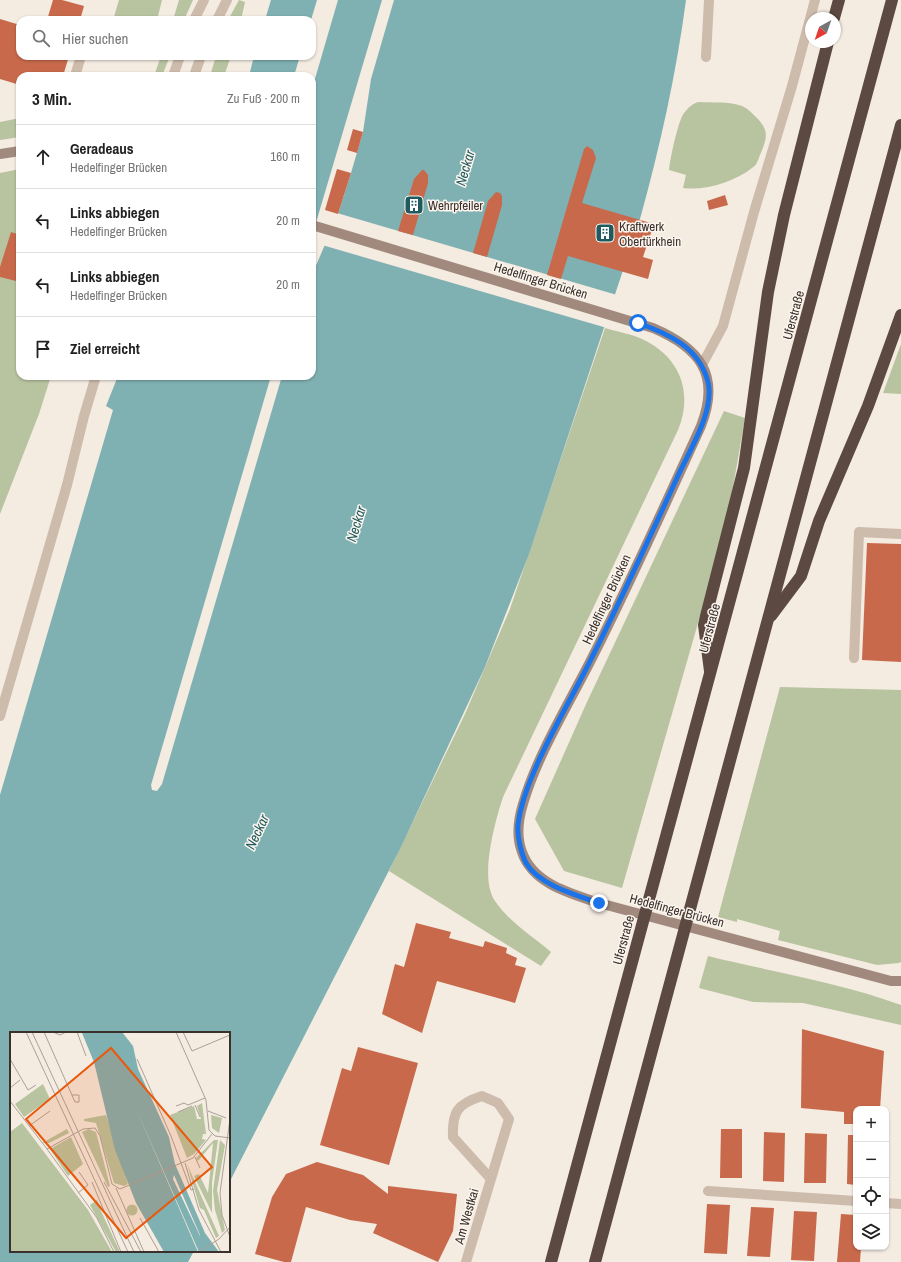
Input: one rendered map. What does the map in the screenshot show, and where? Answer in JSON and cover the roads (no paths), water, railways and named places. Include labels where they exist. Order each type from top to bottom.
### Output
[{"type":"highway","points":[[836,12],[839,0]]},
{"type":"highway","name":"Uferstraße","points":[[551,1262],[711,676],[892,0]]},
{"type":"highway","points":[[711,676],[704,625],[744,468],[768,292],[782,221],[826,48]]},
{"type":"highway","points":[[595,1262],[901,125]]},
{"type":"highway","points":[[768,620],[801,576],[819,521],[868,406],[901,315]]},
{"type":"street","points":[[196,16],[204,0]]},
{"type":"street","points":[[219,16],[227,0]]},
{"type":"street","points":[[706,56],[709,0]]},
{"type":"street","points":[[702,365],[723,326],[754,212],[792,86],[815,0]]},
{"type":"street","points":[[76,72],[80,60]]},
{"type":"street","points":[[174,72],[179,60]]},
{"type":"street","points":[[195,72],[200,60]]},
{"type":"street","points":[[0,154],[16,152]]},
{"type":"street","name":"Hedelfinger Brücken","points":[[316,226],[638,323],[676,339],[692,352],[702,365],[709,393],[708,404],[701,426],[594,655],[534,772],[523,804],[518,826],[521,850],[526,863],[537,875],[564,891],[599,903],[891,981],[901,981]]},
{"type":"street","points":[[0,716],[67,485],[87,404],[95,380]]},
{"type":"street","points":[[854,658],[859,532],[901,534]]},
{"type":"street","name":"Am Westkai","points":[[466,1262],[490,1178],[509,1119],[498,1103],[482,1096],[466,1101],[452,1118],[453,1137],[490,1178]]},
{"type":"street","points":[[708,1191],[853,1201]]},
{"type":"street","points":[[889,1203],[901,1204]]},
{"type":"water","points":[[271,0],[317,0],[312,16],[266,16]]},
{"type":"water","points":[[338,0],[382,0],[316,223],[316,75]]},
{"type":"water","name":"Neckar","points":[[394,0],[686,0],[667,111],[640,219],[529,554],[485,667],[401,847],[230,1181],[230,1032],[10,1032],[10,1252],[193,1252],[188,1262],[0,1262],[0,795],[113,410],[106,406],[116,380],[270,380],[151,785],[152,790],[157,791],[162,784],[281,380],[316,380],[316,266],[338,214],[351,173],[363,132],[371,79]]},
{"type":"water","points":[[253,60],[299,60],[295,72],[250,72]]},
{"type":"place","name":"Wehrpfeiler","points":[[414,205]]},
{"type":"place","name":"Kraftwerk Obertürkhein","points":[[605,233]]}]
